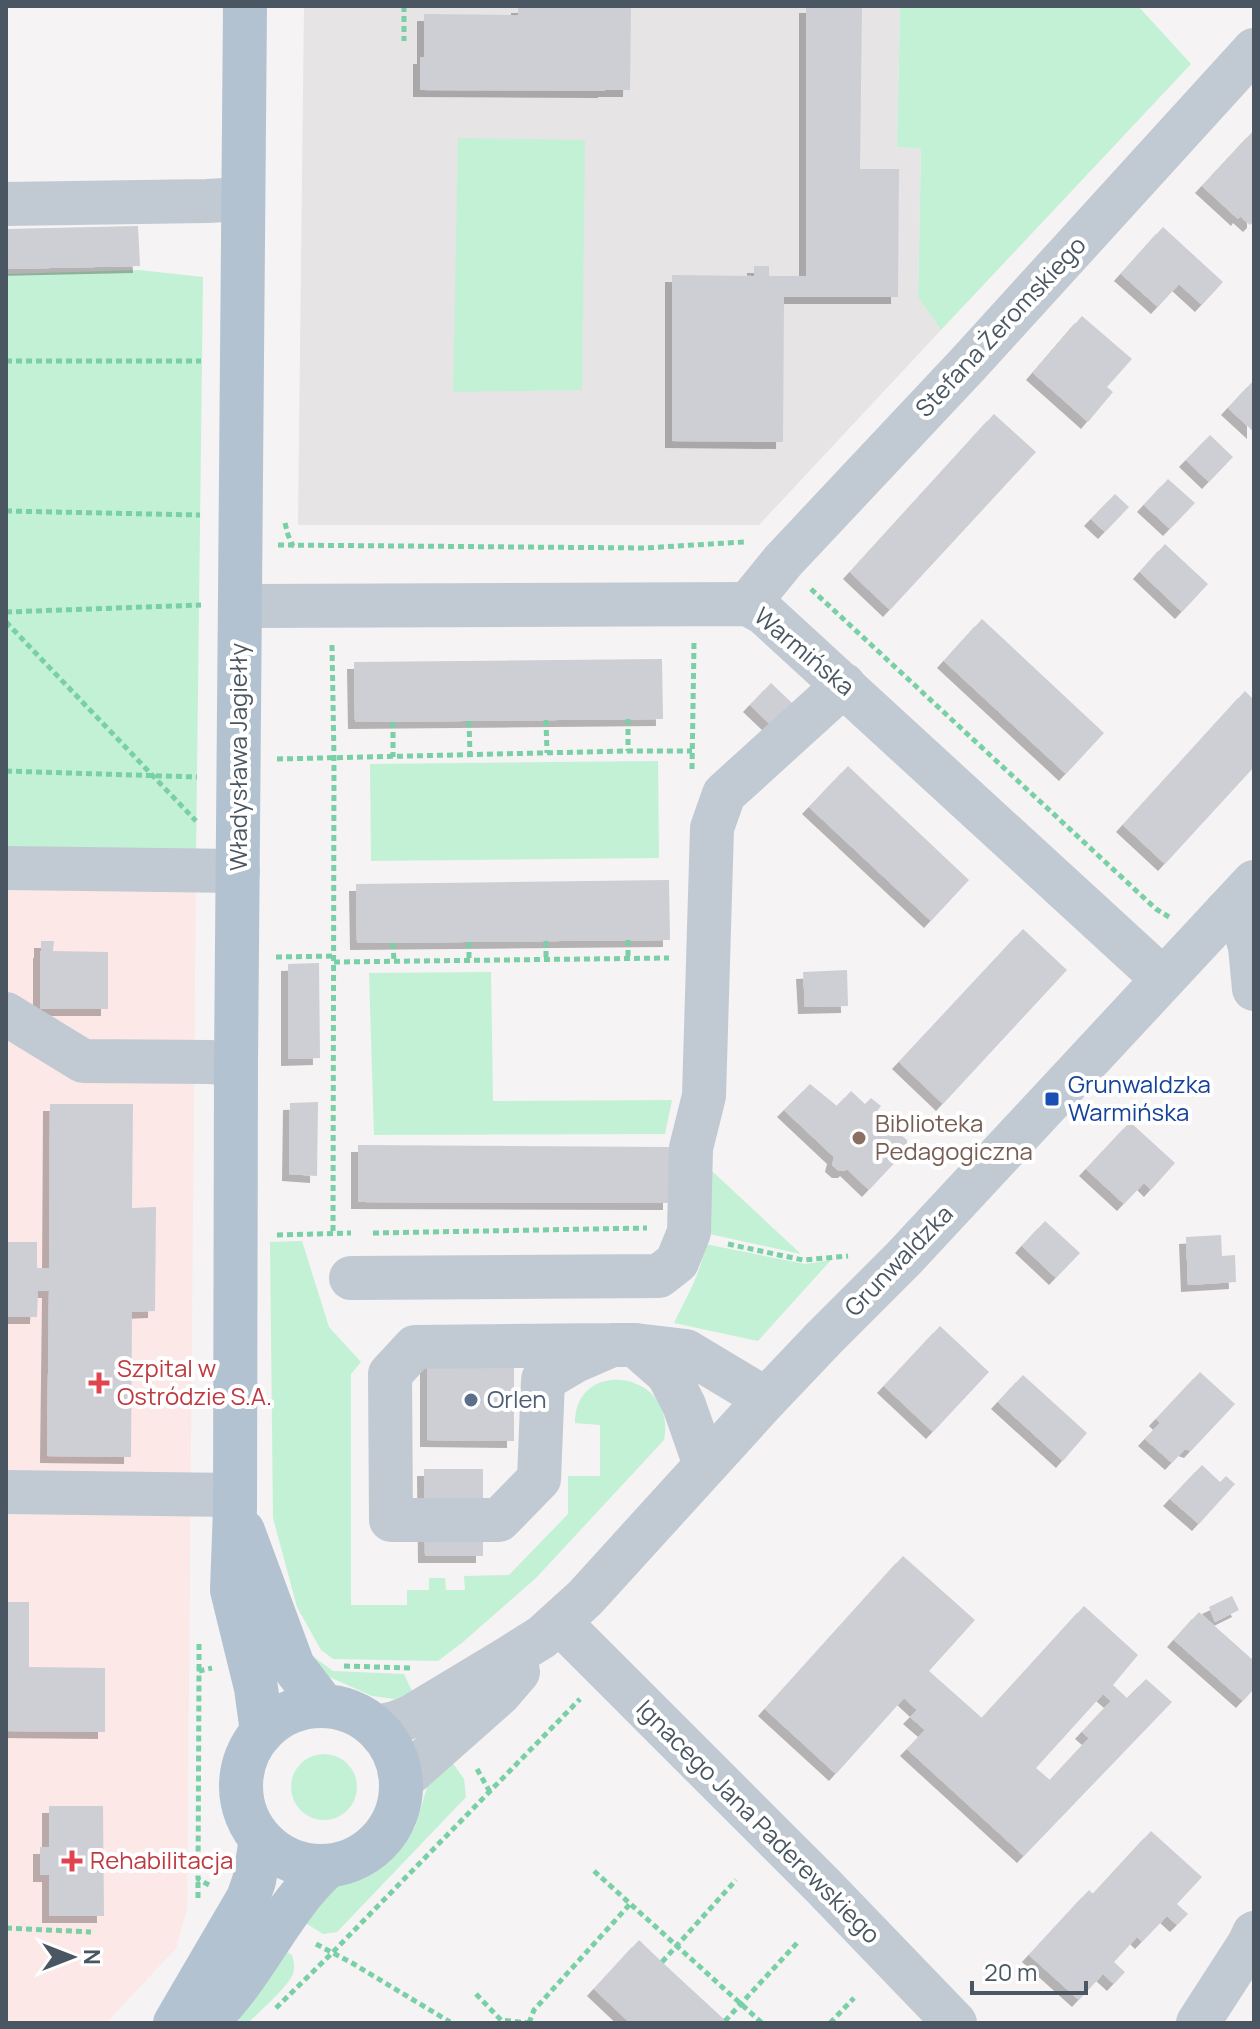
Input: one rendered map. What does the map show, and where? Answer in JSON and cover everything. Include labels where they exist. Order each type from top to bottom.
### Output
[{"type":"main road","name":"Władysława Jagiełły","points":[[245,6],[240,545],[225,606],[238,871],[232,1590],[256,1688],[262,1732]]},
{"type":"main road","name":"Władysława Jagiełły","points":[[234,1502],[293,1666],[323,1705]]},
{"type":"main road","points":[[323,1705],[352,1712],[376,1727],[394,1751],[402,1780],[399,1805],[390,1828],[373,1848],[352,1861],[327,1867],[303,1865],[280,1855],[261,1840],[246,1814],[240,1784],[247,1755],[262,1732],[291,1711],[323,1705]]},
{"type":"main road","points":[[175,2023],[248,1898],[261,1840]]},
{"type":"main road","points":[[204,2023],[223,2007],[303,1891],[327,1867]]},
{"type":"street","name":"Stefana Żeromskiego","points":[[748,604],[783,561],[969,363],[1254,50]]},
{"type":"street","points":[[6,204],[243,199]]},
{"type":"street","name":"Warmińska","points":[[225,606],[748,604],[764,613],[844,685],[1163,979]]},
{"type":"street","points":[[351,1278],[659,1276],[677,1262],[689,1232],[691,1148],[704,1096],[712,828],[724,794],[844,685]]},
{"type":"street","points":[[6,868],[238,871]]},
{"type":"street","points":[[1240,897],[1254,989]]},
{"type":"street","name":"Grunwaldzka","points":[[402,1780],[499,1694],[551,1630],[594,1588],[766,1399],[915,1246],[1240,897]]},
{"type":"street","points":[[6,1014],[83,1061],[236,1064]]},
{"type":"street","points":[[623,1345],[575,1361],[543,1380],[539,1479],[499,1520],[391,1520],[390,1374],[415,1347],[623,1345],[686,1351],[766,1399]]},
{"type":"street","points":[[623,1345],[668,1374],[684,1405],[705,1465]]},
{"type":"street","points":[[6,1492],[234,1502]]},
{"type":"street","name":"Grunwaldzka","points":[[376,1727],[412,1716],[551,1630]]},
{"type":"street","name":"Ignacego Jana Paderewskiego","points":[[551,1630],[607,1669],[955,2023]]},
{"type":"street","points":[[1198,2023],[1254,1933]]},
{"type":"path","points":[[404,6],[404,41]]},
{"type":"path","points":[[6,361],[206,361]]},
{"type":"path","points":[[6,511],[205,515]]},
{"type":"path","points":[[240,545],[644,548],[761,542],[1156,909],[1168,917],[1178,916]]},
{"type":"path","points":[[6,612],[225,606]]},
{"type":"path","points":[[6,622],[196,821]]},
{"type":"path","points":[[332,631],[333,1234]]},
{"type":"path","points":[[628,719],[628,751]]},
{"type":"path","points":[[546,720],[547,753]]},
{"type":"path","points":[[469,721],[470,755]]},
{"type":"path","points":[[393,722],[393,757]]},
{"type":"path","points":[[275,759],[692,751]]},
{"type":"path","points":[[6,771],[207,777]]},
{"type":"path","points":[[628,940],[628,959]]},
{"type":"path","points":[[546,941],[546,960]]},
{"type":"path","points":[[469,942],[469,961]]},
{"type":"path","points":[[393,943],[394,962]]},
{"type":"path","points":[[263,957],[394,962],[673,958]]},
{"type":"path","points":[[264,1235],[657,1227]]},
{"type":"path","points":[[720,1242],[803,1260],[849,1255]]},
{"type":"path","points":[[271,2013],[607,1669]]},
{"type":"path","points":[[594,1871],[762,2023]]},
{"type":"path","points":[[662,1962],[736,1880]]},
{"type":"path","points":[[476,1994],[501,2021],[529,2023],[534,2010],[631,1903]]},
{"type":"path","points":[[6,1928],[91,1932]]},
{"type":"path","points":[[725,2021],[798,1942]]},
{"type":"path","points":[[332,1953],[450,2022]]},
{"type":"path","points":[[830,2023],[854,1998]]},
{"type":"shaded area","points":[[304,6],[900,6],[897,147],[921,149],[918,297],[941,330],[759,525],[298,525]]},
{"type":"shaded area","name":"Szpital w Ostródzie S.A.","points":[[6,852],[196,858],[187,1908],[176,1948],[106,2023],[6,2023]]},
{"type":"green space","points":[[900,6],[1138,6],[1191,64],[941,330],[918,297],[921,149],[897,147]]},
{"type":"green space","points":[[458,138],[585,140],[582,390],[453,392]]},
{"type":"green space","points":[[139,270],[203,277],[196,858],[6,852],[6,274]]},
{"type":"green space","points":[[658,761],[659,858],[371,861],[370,764]]},
{"type":"green space","points":[[491,972],[493,1101],[672,1100],[665,1134],[374,1135],[369,973]]},
{"type":"green space","points":[[698,1158],[801,1254],[705,1233]]},
{"type":"green space","points":[[302,1241],[329,1327],[361,1362],[351,1374],[351,1605],[407,1605],[407,1590],[429,1590],[429,1578],[445,1578],[446,1590],[465,1590],[464,1576],[509,1575],[568,1514],[568,1476],[600,1476],[600,1425],[575,1423],[579,1402],[591,1388],[607,1381],[625,1380],[642,1387],[656,1399],[664,1417],[664,1440],[536,1578],[438,1661],[333,1659],[321,1650],[297,1607],[273,1518],[270,1242]]},
{"type":"green space","points":[[705,1244],[805,1264],[831,1260],[758,1341],[674,1323],[697,1275]]},
{"type":"green space","points":[[307,1652],[333,1671],[404,1674],[413,1693],[394,1699],[372,1696],[316,1671]]},
{"type":"green space","points":[[317,1754],[331,1754],[343,1759],[352,1768],[357,1787],[355,1800],[348,1811],[331,1820],[317,1820],[305,1815],[296,1806],[291,1794],[291,1780],[296,1768],[305,1759]]},
{"type":"green space","points":[[447,1755],[464,1779],[466,1797],[337,1932],[323,1934],[301,1920],[340,1882],[368,1874],[392,1857],[415,1827],[432,1771]]},
{"type":"green space","points":[[280,1948],[292,1955],[294,1969],[290,1980],[248,2023],[225,2023]]},
{"type":"building","points":[[518,6],[631,6],[630,90],[420,90],[424,14],[518,15]]},
{"type":"building","points":[[806,6],[862,6],[860,169],[899,169],[898,297],[784,297],[783,442],[672,441],[672,275],[754,276],[754,266],[769,266],[769,276],[806,276]]},
{"type":"building","points":[[1254,130],[1254,221],[1250,225],[1240,216],[1238,219],[1202,186]]},
{"type":"building","points":[[138,226],[140,266],[6,269],[6,229]]},
{"type":"building","points":[[1163,227],[1223,282],[1202,305],[1179,284],[1158,307],[1121,274]]},
{"type":"building","points":[[1082,316],[1132,359],[1107,387],[1113,392],[1088,422],[1033,373]]},
{"type":"building","points":[[1254,380],[1254,432],[1228,408]]},
{"type":"building","points":[[994,414],[1036,452],[890,610],[850,572]]},
{"type":"building","points":[[1210,435],[1233,457],[1209,482],[1186,460]]},
{"type":"building","points":[[1168,479],[1195,503],[1170,529],[1144,505]]},
{"type":"building","points":[[1115,494],[1129,507],[1105,532],[1091,519]]},
{"type":"building","points":[[1165,544],[1208,584],[1182,612],[1140,572]]},
{"type":"building","points":[[982,619],[1104,733],[1066,774],[944,661]]},
{"type":"building","points":[[662,659],[663,719],[355,722],[354,662]]},
{"type":"building","points":[[771,683],[792,703],[771,725],[750,705]]},
{"type":"building","points":[[1245,691],[1254,700],[1254,767],[1165,864],[1123,825]]},
{"type":"building","points":[[848,766],[969,880],[931,921],[809,807]]},
{"type":"building","points":[[669,880],[670,940],[357,943],[356,884]]},
{"type":"building","points":[[1023,929],[1067,970],[943,1104],[899,1062]]},
{"type":"building","points":[[41,941],[54,941],[53,951],[108,952],[108,1009],[40,1009]]},
{"type":"building","points":[[319,963],[320,1058],[288,1059],[288,964]]},
{"type":"building","points":[[847,970],[848,1006],[805,1007],[803,972]]},
{"type":"building","name":"Biblioteka Pedagogiczna","points":[[810,1084],[837,1106],[851,1091],[865,1104],[871,1098],[881,1106],[875,1114],[907,1140],[906,1154],[869,1190],[847,1169],[839,1171],[832,1165],[834,1157],[784,1110]]},
{"type":"building","points":[[318,1102],[317,1176],[289,1174],[290,1103]]},
{"type":"building","name":"Szpital w Ostródzie S.A.","points":[[50,1104],[133,1104],[132,1208],[156,1207],[155,1311],[132,1312],[131,1457],[47,1456],[49,1291],[38,1291],[37,1317],[6,1317],[6,1242],[37,1242],[37,1268],[49,1268]]},
{"type":"building","points":[[1130,1122],[1175,1163],[1151,1190],[1144,1183],[1124,1204],[1086,1169]]},
{"type":"building","points":[[358,1145],[670,1147],[670,1203],[358,1202]]},
{"type":"building","points":[[1045,1221],[1080,1253],[1056,1278],[1022,1246]]},
{"type":"building","points":[[1221,1235],[1222,1256],[1235,1255],[1236,1282],[1188,1285],[1186,1237]]},
{"type":"building","points":[[940,1326],[989,1372],[933,1432],[884,1386]]},
{"type":"building","name":"Orlen","points":[[427,1360],[514,1360],[514,1441],[427,1440]]},
{"type":"building","points":[[1200,1372],[1235,1404],[1191,1451],[1185,1449],[1172,1463],[1145,1439],[1160,1423],[1156,1419]]},
{"type":"building","points":[[1023,1375],[1087,1433],[1063,1461],[998,1402]]},
{"type":"building","points":[[1202,1465],[1220,1482],[1226,1476],[1235,1484],[1199,1524],[1170,1499]]},
{"type":"building","points":[[424,1469],[483,1469],[483,1556],[425,1556]]},
{"type":"building","points":[[903,1556],[975,1620],[929,1671],[982,1718],[1084,1606],[1138,1655],[1113,1685],[1127,1698],[1146,1679],[1172,1702],[1024,1856],[907,1749],[925,1730],[910,1717],[917,1710],[904,1698],[836,1774],[765,1709]],"holes":[[[1103,1694],[1111,1701],[1082,1732],[1089,1738],[1050,1780],[1036,1768]]]},
{"type":"building","points":[[1232,1596],[1239,1610],[1215,1622],[1209,1607]]},
{"type":"building","points":[[6,1602],[29,1602],[29,1667],[105,1668],[105,1732],[6,1731]]},
{"type":"building","points":[[1199,1612],[1254,1661],[1254,1689],[1243,1701],[1174,1640]]},
{"type":"building","name":"Rehabilitacja","points":[[49,1806],[103,1806],[104,1916],[49,1916],[49,1875],[40,1875],[40,1847],[49,1847]]},
{"type":"building","points":[[1151,1831],[1202,1877],[1177,1904],[1188,1914],[1177,1925],[1167,1916],[1142,1942],[1137,1937],[1114,1962],[1125,1972],[1114,1984],[1103,1974],[1079,2000],[1029,1955],[1089,1890],[1093,1894]]},
{"type":"building","points":[[639,1940],[728,2023],[630,2023],[594,1989]]},
{"type":"place","name":"Grunwaldzka Warmińska","points":[[1052,1099]]},
{"type":"place","name":"Biblioteka Pedagogiczna","points":[[859,1138]]},
{"type":"place","name":"Szpital w Ostródzie S.A.","points":[[99,1383]]},
{"type":"place","name":"Orlen","points":[[471,1400]]},
{"type":"place","name":"Rehabilitacja","points":[[72,1861]]}]
